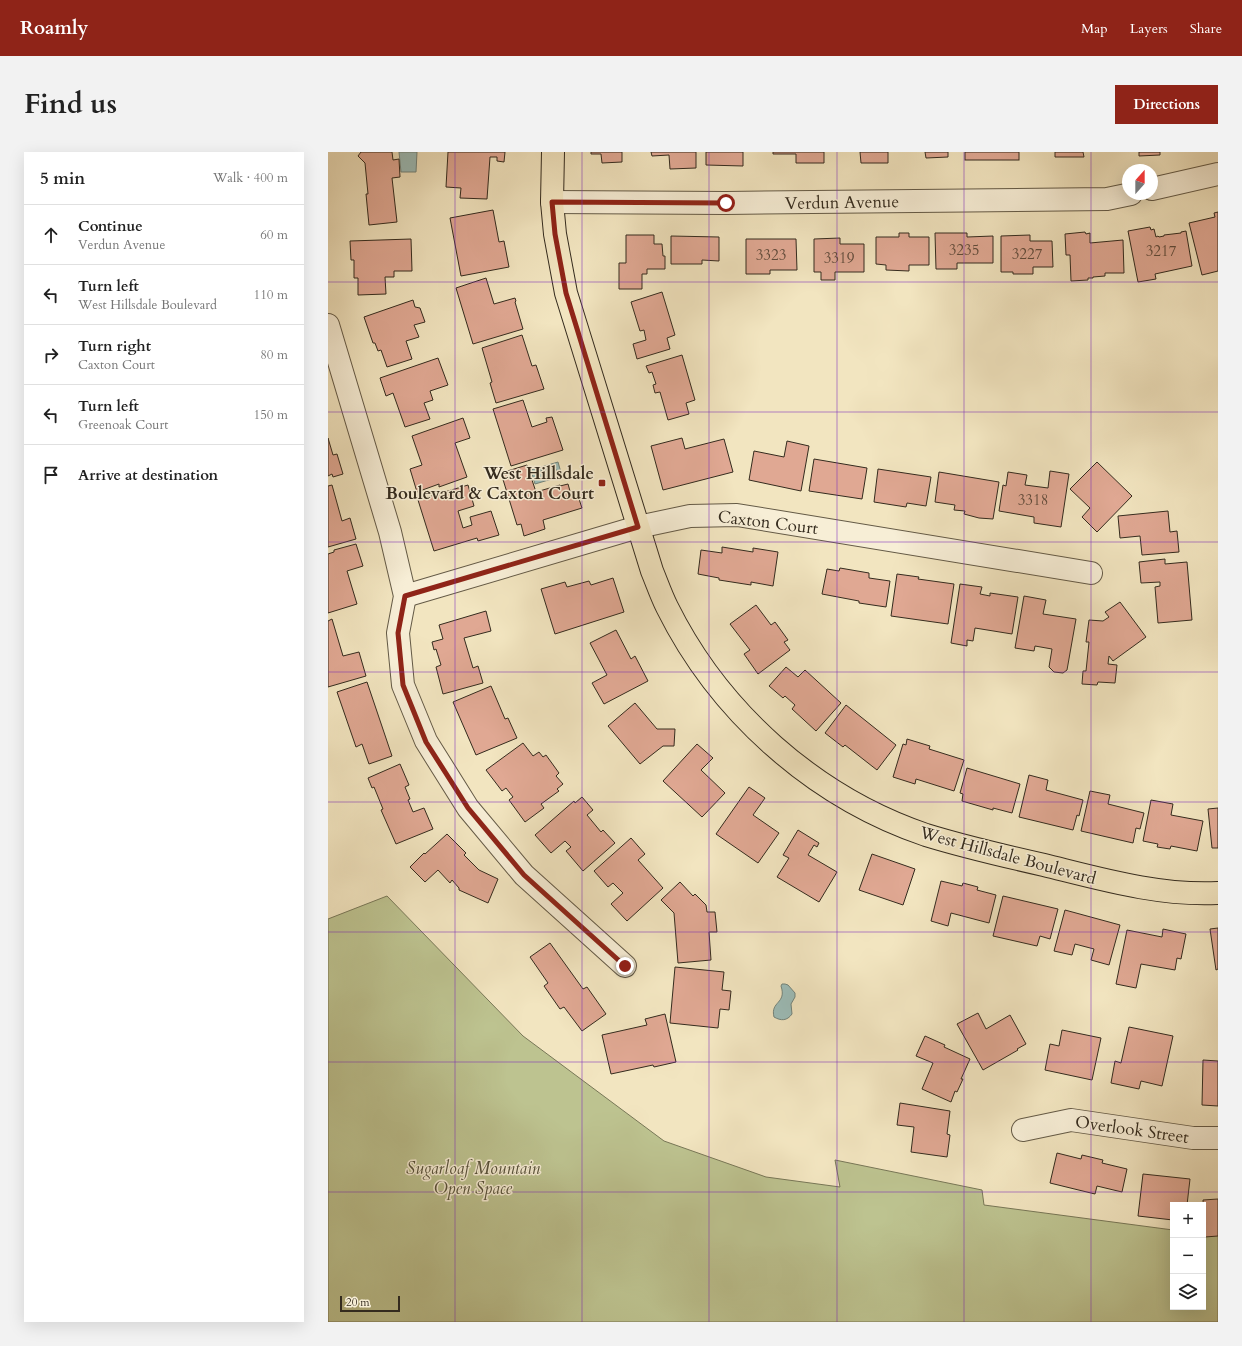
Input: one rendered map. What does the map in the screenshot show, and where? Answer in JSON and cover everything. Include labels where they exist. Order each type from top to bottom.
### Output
[{"type":"main road","name":"West Hillsdale Boulevard","points":[[553,152],[552,202],[556,242],[566,293],[652,571],[666,605],[684,639],[707,673],[732,705],[758,732],[818,781],[851,801],[886,818],[925,834],[966,846],[1129,885],[1180,892],[1218,893]]},
{"type":"street","points":[[1158,188],[1218,174]]},
{"type":"street","name":"Verdun Avenue","points":[[552,202],[726,203],[1107,199],[1122,196]]},
{"type":"street","points":[[328,325],[390,532],[405,596],[398,633],[403,685],[426,742],[468,808],[524,875],[625,966]]},
{"type":"street","name":"Caxton Court","points":[[405,596],[638,527],[690,516],[737,515],[1091,573]]},
{"type":"street","name":"Overlook Street","points":[[1023,1130],[1071,1120],[1193,1138],[1218,1138]]},
{"type":"green space","name":"Sugarloaf Mountain Open Space","points":[[387,896],[523,1036],[664,1141],[766,1177],[840,1187],[835,1160],[982,1190],[984,1205],[1170,1230],[1170,1310],[1206,1310],[1206,1234],[1218,1235],[1218,1322],[328,1322],[328,919]]},
{"type":"water","points":[[399,152],[417,152],[416,172],[401,172]]},
{"type":"water","points":[[558,462],[562,476],[535,484],[531,470]]},
{"type":"water","points":[[782,984],[788,985],[795,993],[795,997],[791,1004],[792,1014],[784,1020],[774,1017],[773,1012],[782,996]]},
{"type":"building","points":[[361,152],[392,152],[393,160],[399,159],[400,177],[392,178],[397,222],[369,225],[365,163],[358,156]]},
{"type":"building","points":[[448,152],[505,152],[504,162],[497,161],[497,157],[490,157],[487,199],[460,198],[461,188],[446,187]]},
{"type":"building","points":[[591,152],[622,152],[622,162],[602,163],[601,154],[591,154]]},
{"type":"building","points":[[651,152],[696,152],[696,168],[670,169],[669,155],[652,156]]},
{"type":"building","points":[[706,152],[743,152],[743,166],[706,165]]},
{"type":"building","points":[[773,152],[824,152],[824,163],[796,163],[796,154],[773,154]]},
{"type":"building","points":[[860,152],[888,152],[888,163],[861,163]]},
{"type":"building","points":[[925,152],[948,152],[948,157],[926,158]]},
{"type":"building","points":[[965,152],[1019,152],[1019,160],[965,160]]},
{"type":"building","points":[[1055,152],[1083,152],[1084,157],[1055,157]]},
{"type":"building","points":[[1139,152],[1160,152],[1160,155],[1139,156]]},
{"type":"building","points":[[493,210],[499,242],[504,241],[509,267],[461,276],[450,218]]},
{"type":"building","points":[[1218,212],[1218,271],[1202,275],[1189,223],[1215,217],[1214,213]]},
{"type":"building","points":[[1150,227],[1151,230],[1154,229],[1156,237],[1186,231],[1192,266],[1155,274],[1156,279],[1138,282],[1128,231]]},
{"type":"building","points":[[1085,232],[1086,234],[1090,233],[1090,243],[1123,240],[1124,273],[1105,273],[1105,276],[1088,278],[1088,280],[1071,281],[1070,255],[1066,255],[1065,234]]},
{"type":"building","points":[[899,233],[909,233],[909,237],[929,237],[929,265],[909,265],[909,271],[886,270],[886,265],[876,264],[876,237],[899,237]]},
{"type":"building","points":[[935,233],[967,233],[967,237],[993,236],[993,263],[957,263],[957,269],[936,269]]},
{"type":"building","points":[[626,235],[654,235],[654,244],[662,244],[663,256],[665,256],[665,269],[647,269],[647,274],[642,274],[642,289],[619,289],[619,263],[626,263]]},
{"type":"building","points":[[1030,235],[1030,241],[1052,241],[1053,267],[1033,267],[1033,274],[1013,274],[1013,272],[1001,272],[1001,236]]},
{"type":"building","points":[[671,236],[719,237],[719,261],[702,260],[702,264],[671,264]]},
{"type":"building","points":[[840,238],[840,244],[864,244],[864,272],[835,272],[835,280],[821,280],[821,272],[814,272],[814,239]]},
{"type":"building","points":[[411,239],[412,271],[394,271],[394,277],[385,277],[386,294],[358,295],[358,278],[354,278],[354,260],[351,260],[350,241]]},
{"type":"building","points":[[746,239],[796,239],[797,270],[770,270],[770,274],[746,274]]},
{"type":"building","points":[[486,278],[494,304],[515,298],[523,329],[473,344],[456,288]]},
{"type":"building","points":[[662,292],[675,335],[667,338],[670,349],[637,359],[633,344],[646,340],[644,330],[640,331],[631,302]]},
{"type":"building","points":[[413,300],[415,307],[420,308],[425,322],[414,325],[419,337],[406,341],[412,359],[387,367],[381,350],[378,351],[375,343],[373,343],[364,317]]},
{"type":"building","points":[[522,335],[532,366],[536,365],[544,389],[496,403],[490,383],[492,382],[482,348]]},
{"type":"building","points":[[682,355],[695,400],[686,403],[689,414],[668,420],[660,392],[655,393],[653,385],[656,384],[652,372],[649,373],[646,366]]},
{"type":"building","points":[[438,358],[448,385],[430,391],[433,400],[424,403],[430,419],[405,427],[393,393],[386,396],[380,378]]},
{"type":"building","points":[[523,400],[532,427],[547,422],[546,418],[552,417],[563,450],[511,466],[493,409]]},
{"type":"building","points":[[463,418],[470,438],[455,443],[467,477],[439,487],[439,484],[417,492],[410,469],[422,465],[412,436]]},
{"type":"building","points":[[328,438],[333,455],[337,454],[343,474],[333,477],[332,474],[328,476]]},
{"type":"building","points":[[682,438],[685,449],[724,439],[733,472],[663,490],[651,446]]},
{"type":"building","points":[[787,441],[809,446],[801,491],[749,480],[754,451],[784,457]]},
{"type":"building","points":[[814,459],[867,468],[862,499],[809,491]]},
{"type":"building","points":[[1097,462],[1132,496],[1097,532],[1082,517],[1090,508],[1070,489]]},
{"type":"building","points":[[527,465],[536,492],[568,484],[572,498],[578,496],[582,508],[543,520],[545,529],[524,536],[521,524],[517,525],[501,473]]},
{"type":"building","points":[[878,469],[931,477],[926,506],[907,503],[906,507],[874,502]]},
{"type":"building","points":[[1050,471],[1069,474],[1061,527],[1034,523],[1034,517],[999,511],[1003,485],[1006,486],[1008,472],[1027,475],[1025,485],[1048,488]]},
{"type":"building","points":[[939,472],[999,482],[993,519],[979,518],[964,514],[965,511],[954,510],[955,505],[935,502]]},
{"type":"building","points":[[332,485],[342,521],[350,518],[356,539],[328,547],[328,486]]},
{"type":"building","points":[[468,485],[474,506],[458,511],[463,528],[472,525],[470,517],[491,511],[499,535],[478,541],[477,538],[434,551],[418,500]]},
{"type":"building","points":[[1168,511],[1170,532],[1177,531],[1179,552],[1142,555],[1140,536],[1120,538],[1118,516]]},
{"type":"building","points":[[356,544],[363,566],[347,571],[357,604],[328,613],[328,554],[334,552],[334,550]]},
{"type":"building","points":[[722,547],[753,552],[753,548],[778,552],[773,586],[751,582],[751,585],[719,580],[719,578],[698,574],[701,550],[722,553]]},
{"type":"building","points":[[1165,559],[1165,564],[1187,562],[1192,620],[1158,623],[1155,587],[1160,586],[1160,582],[1141,583],[1139,562]]},
{"type":"building","points":[[840,568],[869,573],[869,578],[890,581],[886,607],[859,603],[859,601],[822,594],[827,569],[839,571]]},
{"type":"building","points":[[897,574],[919,577],[918,579],[954,584],[948,624],[891,616]]},
{"type":"building","points":[[613,578],[624,612],[555,634],[541,589],[565,582],[567,587],[589,581],[591,585]]},
{"type":"building","points":[[960,584],[982,587],[980,594],[990,596],[990,593],[1018,597],[1012,634],[975,628],[973,641],[967,640],[967,646],[951,643]]},
{"type":"building","points":[[1024,596],[1046,600],[1043,614],[1076,619],[1067,670],[1063,673],[1054,672],[1049,667],[1052,649],[1035,646],[1034,651],[1015,648]]},
{"type":"building","points":[[1120,602],[1146,637],[1113,661],[1109,656],[1108,664],[1117,665],[1115,683],[1098,682],[1097,685],[1082,684],[1083,671],[1086,671],[1089,642],[1086,642],[1089,620],[1103,621],[1109,617],[1105,612]]},
{"type":"building","points":[[756,605],[771,625],[775,622],[788,640],[784,642],[790,650],[758,674],[744,654],[750,650],[730,624]]},
{"type":"building","points":[[486,611],[491,631],[464,638],[473,668],[478,666],[483,683],[443,694],[436,667],[441,665],[432,642],[443,639],[439,625]]},
{"type":"building","points":[[332,619],[343,656],[359,652],[366,676],[328,687],[328,621]]},
{"type":"building","points":[[616,630],[631,659],[635,656],[648,681],[604,704],[592,683],[607,675],[590,643]]},
{"type":"building","points":[[786,667],[798,677],[805,670],[841,703],[816,731],[792,709],[795,705],[785,696],[783,698],[769,686]]},
{"type":"building","points":[[367,682],[392,756],[369,764],[362,744],[356,747],[337,692]]},
{"type":"building","points":[[491,686],[505,719],[508,718],[517,738],[476,755],[453,702]]},
{"type":"building","points":[[635,703],[657,729],[675,729],[674,746],[663,746],[640,764],[608,726]]},
{"type":"building","points":[[846,705],[896,745],[877,770],[845,745],[843,747],[825,733]]},
{"type":"building","points":[[907,739],[930,746],[929,749],[964,760],[954,791],[916,779],[915,784],[893,777],[903,744],[906,745]]},
{"type":"building","points":[[523,743],[533,756],[539,752],[543,757],[546,755],[559,773],[556,776],[563,784],[557,789],[559,791],[541,804],[544,808],[525,822],[509,800],[513,797],[506,788],[502,791],[486,770]]},
{"type":"building","points":[[697,744],[713,758],[701,770],[725,793],[702,817],[663,781]]},
{"type":"building","points":[[400,764],[409,785],[405,787],[413,812],[424,808],[433,829],[396,844],[381,810],[383,809],[374,787],[372,788],[368,778]]},
{"type":"building","points":[[967,768],[1020,784],[1012,813],[993,808],[993,810],[962,801],[963,794],[960,793]]},
{"type":"building","points":[[1029,775],[1048,780],[1046,790],[1083,800],[1079,816],[1077,815],[1073,830],[1019,817]]},
{"type":"building","points":[[749,787],[765,798],[753,815],[779,833],[758,863],[716,834]]},
{"type":"building","points":[[1090,791],[1110,795],[1108,804],[1144,813],[1140,829],[1136,828],[1133,843],[1081,831]]},
{"type":"building","points":[[582,797],[593,810],[587,815],[601,832],[603,830],[615,843],[583,871],[566,851],[571,847],[565,841],[551,853],[535,835],[574,801],[575,803]]},
{"type":"building","points":[[1151,800],[1173,804],[1171,815],[1203,821],[1197,851],[1171,846],[1170,849],[1157,847],[1158,844],[1143,841]]},
{"type":"building","points":[[1218,808],[1218,848],[1212,848],[1208,809]]},
{"type":"building","points":[[798,830],[819,843],[817,847],[814,845],[808,855],[837,872],[819,902],[777,877],[789,858],[783,855]]},
{"type":"building","points":[[447,834],[466,853],[464,855],[479,870],[498,879],[488,903],[459,890],[452,880],[450,883],[438,870],[425,882],[410,867]]},
{"type":"building","points":[[631,838],[645,854],[638,860],[663,888],[627,921],[611,904],[623,893],[613,883],[608,887],[594,871]]},
{"type":"building","points":[[872,854],[915,869],[903,905],[859,890]]},
{"type":"building","points":[[941,881],[962,886],[963,883],[978,887],[977,890],[996,895],[989,923],[951,913],[948,926],[931,921]]},
{"type":"building","points":[[680,882],[693,896],[695,894],[706,905],[707,912],[715,912],[717,932],[709,932],[711,960],[678,963],[674,913],[661,900]]},
{"type":"building","points":[[1003,896],[1058,909],[1050,939],[1040,936],[1037,946],[993,936]]},
{"type":"building","points":[[1065,910],[1120,925],[1109,965],[1091,960],[1094,949],[1075,944],[1072,955],[1054,951]]},
{"type":"building","points":[[1218,928],[1218,969],[1216,970],[1210,929]]},
{"type":"building","points":[[1163,929],[1186,934],[1181,959],[1177,958],[1175,970],[1141,964],[1136,988],[1116,984],[1127,930],[1162,937]]},
{"type":"building","points":[[550,943],[583,989],[587,987],[606,1014],[582,1031],[564,1007],[560,1009],[544,986],[548,983],[530,957]]},
{"type":"building","points":[[675,967],[724,972],[722,990],[731,991],[729,1010],[720,1009],[718,1028],[670,1023]]},
{"type":"building","points":[[978,1013],[986,1029],[1010,1015],[1026,1044],[983,1070],[957,1024]]},
{"type":"building","points":[[665,1014],[676,1062],[654,1067],[653,1065],[611,1074],[602,1035],[647,1025],[645,1019]]},
{"type":"building","points":[[1129,1027],[1173,1036],[1162,1086],[1141,1081],[1139,1089],[1111,1083],[1115,1061],[1121,1063]]},
{"type":"building","points":[[1062,1030],[1101,1038],[1092,1080],[1045,1070],[1050,1044],[1059,1046]]},
{"type":"building","points":[[925,1036],[970,1059],[961,1079],[963,1079],[957,1092],[955,1091],[951,1102],[922,1089],[933,1063],[916,1056]]},
{"type":"building","points":[[1203,1060],[1218,1061],[1218,1106],[1202,1105]]},
{"type":"building","points":[[900,1103],[950,1111],[947,1134],[950,1135],[947,1157],[911,1152],[914,1127],[897,1125]]},
{"type":"building","points":[[1057,1153],[1081,1159],[1082,1155],[1103,1160],[1102,1163],[1127,1169],[1122,1192],[1097,1186],[1095,1194],[1050,1183]]},
{"type":"building","points":[[1143,1174],[1190,1179],[1187,1202],[1170,1202],[1170,1220],[1138,1216]]},
{"type":"building","points":[[1218,1199],[1218,1236],[1206,1237],[1206,1202],[1203,1202],[1203,1200]]},
{"type":"place","name":"West Hillsdale Boulevard & Caxton Court","points":[[602,483]]},
{"type":"route","points":[[625,966],[524,875],[468,808],[426,742],[403,685],[398,633],[405,596],[638,527],[566,293],[555,234],[552,202],[726,203]]}]
